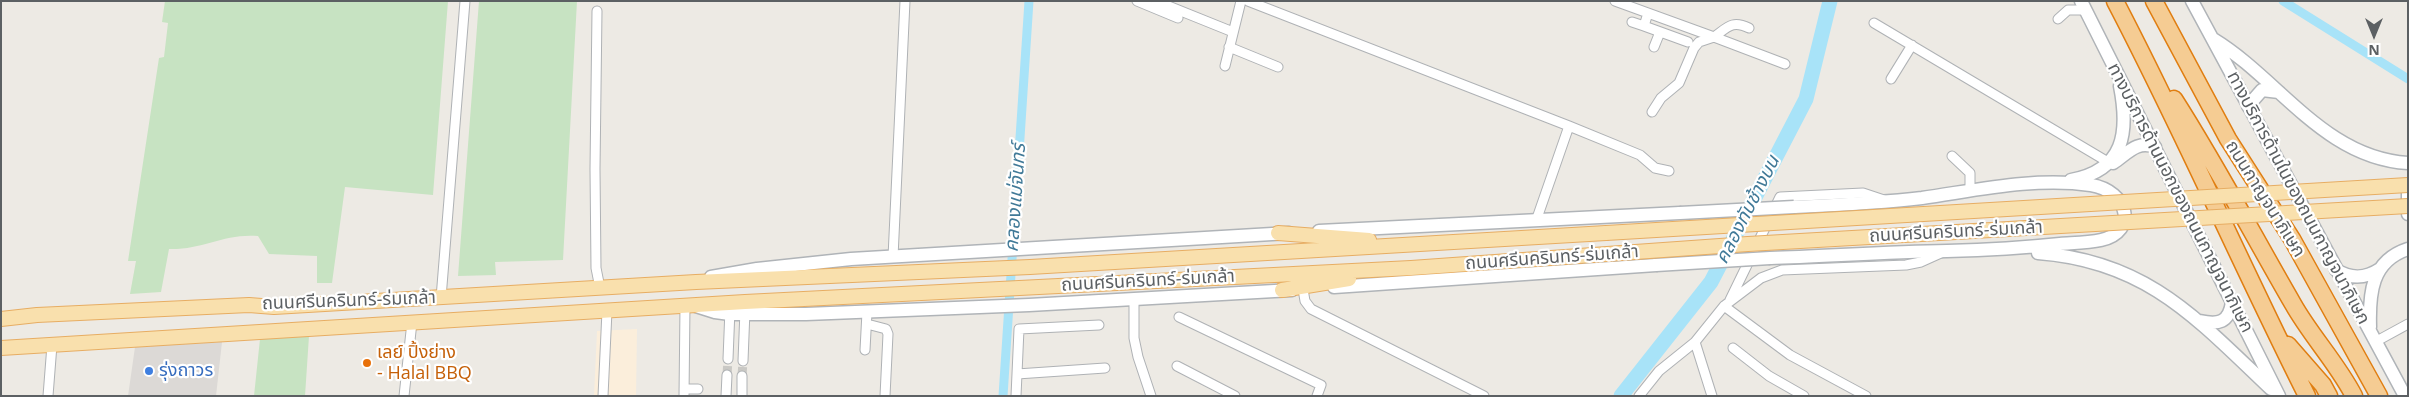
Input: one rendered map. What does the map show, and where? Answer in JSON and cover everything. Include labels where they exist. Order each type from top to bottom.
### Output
[{"type":"highway","name":"ถนนกาญจนาภิเษก","points":[[2115,1],[2307,396]]},
{"type":"highway","name":"ถนนกาญจนาภิเษก","points":[[2154,1],[2228,139],[2292,240],[2378,396]]},
{"type":"highway","name":"ถนนกาญจนาภิเษก","points":[[2134,37],[2220,172],[2293,304],[2337,366],[2354,396]]},
{"type":"highway","name":"ถนนกาญจนาภิเษก","points":[[2273,329],[2323,384],[2329,396]]},
{"type":"main road","name":"ทางบริการด้านในของถนนกาญจนาภิเษก","points":[[2192,1],[2404,396]]},
{"type":"main road","name":"ทางบริการด้านนอกของถนนกาญจนาภิเษก","points":[[2084,5],[2279,396]]},
{"type":"main road","points":[[2213,39],[2234,52],[2314,123],[2359,153],[2386,161],[2408,163]]},
{"type":"main road","points":[[2096,172],[2118,151],[2124,132],[2123,105],[2117,72]]},
{"type":"main road","points":[[2248,106],[2262,90],[2279,92]]},
{"type":"main road","points":[[2062,182],[2078,179],[2096,172],[2114,162],[2137,145],[2146,144],[2155,147]]},
{"type":"main road","name":"ถนนศรีนครินทร์-ร่มเกล้า","points":[[696,282],[757,269],[893,257],[1278,233],[1794,207],[1887,201],[2025,184],[2062,182]]},
{"type":"main road","points":[[2002,250],[2099,241],[2114,235],[2119,230],[2123,224],[2124,210],[2117,196],[2102,188],[2062,182]]},
{"type":"main road","name":"ถนนศรีนครินทร์-ร่มเกล้า","points":[[1,319],[37,315],[249,304],[274,307],[696,282],[1030,267],[2408,186]]},
{"type":"main road","points":[[2408,186],[2408,214]]},
{"type":"main road","name":"ถนนศรีนครินทร์-ร่มเกล้า","points":[[738,308],[988,289],[1412,268],[1768,242],[2408,206]]},
{"type":"main road","points":[[1278,233],[1426,244]]},
{"type":"main road","points":[[2336,270],[2345,275],[2368,276],[2398,253],[2408,249]]},
{"type":"main road","name":"ถนนศรีนครินทร์-ร่มเกล้า","points":[[1,348],[691,306],[867,318],[988,306],[1303,289],[1770,258],[2002,250]]},
{"type":"main road","points":[[2002,250],[2076,257],[2111,267],[2166,295],[2200,321],[2279,396]]},
{"type":"main road","points":[[1282,290],[1412,268]]},
{"type":"main road","points":[[2372,336],[2369,299],[2380,268]]},
{"type":"main road","points":[[2200,321],[2214,324],[2224,321],[2229,315],[2232,302]]},
{"type":"street","points":[[441,298],[465,1]]},
{"type":"street","points":[[893,257],[905,1]]},
{"type":"street","points":[[1136,1],[1232,32]]},
{"type":"street","points":[[1156,1],[1178,18]]},
{"type":"street","points":[[1224,66],[1241,1]]},
{"type":"street","points":[[1248,1],[1640,155],[1655,168],[1669,171]]},
{"type":"street","points":[[1615,1],[1785,64]]},
{"type":"street","points":[[2058,19],[2068,10],[2084,5]]},
{"type":"street","points":[[597,11],[595,179],[596,268],[600,288]]},
{"type":"street","points":[[1644,26],[1648,13]]},
{"type":"street","points":[[1632,22],[1688,42]]},
{"type":"street","points":[[1874,23],[2108,162]]},
{"type":"street","points":[[1652,112],[1661,98],[1679,83],[1694,48],[1699,42],[1714,37],[1735,24],[1749,28]]},
{"type":"street","points":[[1654,47],[1660,32]]},
{"type":"street","points":[[1891,79],[1912,45]]},
{"type":"street","points":[[1229,47],[1278,67]]},
{"type":"street","points":[[1536,221],[1568,126]]},
{"type":"street","points":[[1952,156],[1970,173],[1970,191]]},
{"type":"street","points":[[1639,396],[1659,371],[1695,342],[1726,304],[1780,197],[1863,193],[1887,201]]},
{"type":"street","points":[[1726,304],[1761,278],[1782,270],[1906,266],[1921,262],[1945,251]]},
{"type":"street","points":[[1906,266],[1911,260],[1907,252]]},
{"type":"street","points":[[1303,289],[1305,301],[1311,309],[1465,392],[1484,396]]},
{"type":"street","points":[[1134,299],[1134,338],[1138,358],[1150,388],[1151,396]]},
{"type":"street","points":[[1726,304],[1790,355],[1866,396]]},
{"type":"street","points":[[691,306],[684,392],[698,389]]},
{"type":"street","points":[[728,359],[738,308]]},
{"type":"street","points":[[738,308],[743,360]]},
{"type":"street","points":[[603,396],[607,311]]},
{"type":"street","points":[[1179,317],[1322,384],[1317,396]]},
{"type":"street","points":[[866,350],[867,318],[886,329],[888,334],[885,396]]},
{"type":"street","points":[[404,396],[412,322]]},
{"type":"street","points":[[2372,336],[2408,324]]},
{"type":"street","points":[[1016,396],[1019,329],[1099,325]]},
{"type":"street","points":[[1695,342],[1712,396]]},
{"type":"street","points":[[48,396],[52,345]]},
{"type":"street","points":[[1733,348],[1769,376],[1802,394]]},
{"type":"street","points":[[1177,366],[1235,396]]},
{"type":"street","points":[[1017,374],[1105,368]]},
{"type":"street","points":[[726,396],[727,375]]},
{"type":"street","points":[[742,376],[742,396]]},
{"type":"street","points":[[1789,396],[1802,394]]},
{"type":"shaded area","points":[[637,329],[636,396],[594,396],[597,331]]},
{"type":"shaded area","points":[[222,342],[216,396],[128,396],[135,347]]},
{"type":"green space","points":[[165,1],[448,1],[433,195],[345,187],[332,283],[317,283],[317,256],[269,254],[258,236],[246,236],[181,249],[169,249],[161,292],[130,294],[136,261],[128,261],[159,58],[164,57],[168,23],[162,22]]},
{"type":"green space","points":[[479,1],[577,1],[563,260],[495,262],[496,275],[458,276]]},
{"type":"green space","points":[[309,336],[305,396],[254,396],[260,339]]},
{"type":"waterway","name":"คลองแม่จันทร์","points":[[1003,396],[1029,1]]},
{"type":"waterway","name":"คลองทับช้างบน","points":[[1621,396],[1711,282],[1806,99],[1830,1]]},
{"type":"waterway","points":[[2283,1],[2408,79]]},
{"type":"tunnel","points":[[727,375],[728,359]]},
{"type":"tunnel","points":[[742,376],[743,361]]},
{"type":"place","name":"เลย์ ปิ้งย่าง - Halal BBQ","points":[[367,363]]},
{"type":"place","name":"รุ่งถาวร","points":[[149,371]]}]
